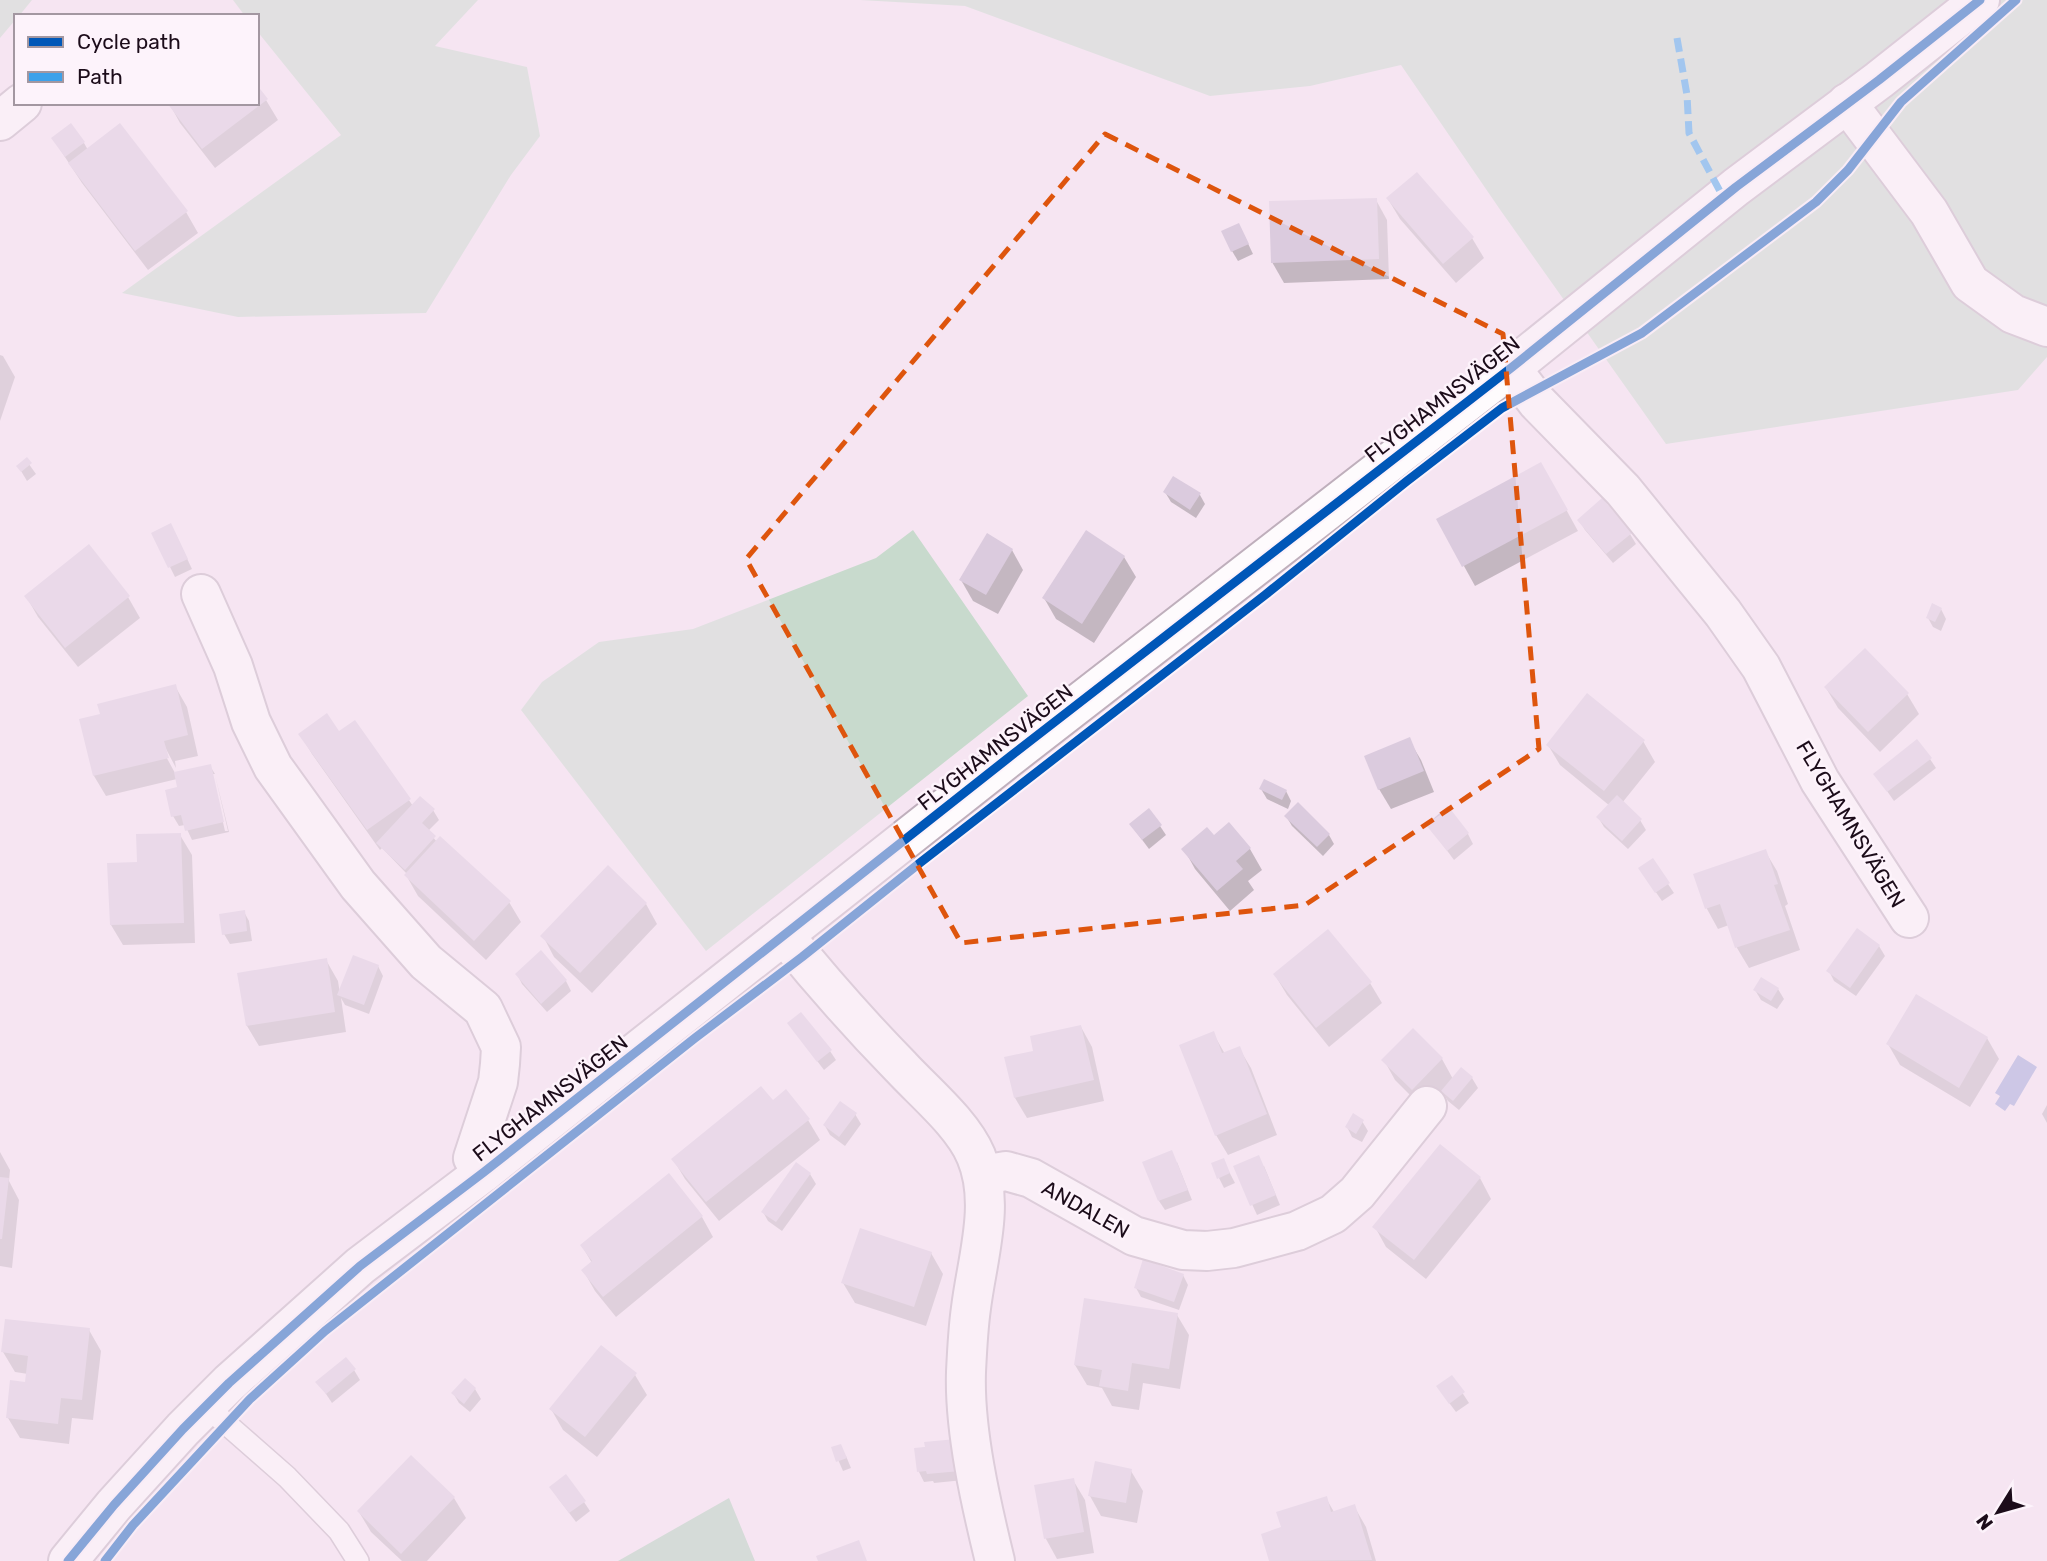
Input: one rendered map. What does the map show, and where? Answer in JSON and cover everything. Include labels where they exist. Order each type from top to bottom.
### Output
[{"type":"street","name":"FLYGHAMNSVÄGEN","points":[[68,1561],[114,1505],[206,1406],[360,1266],[484,1172],[1064,715],[1511,368],[1736,187],[1980,0]]},
{"type":"street","points":[[1847,103],[1929,212],[1970,283],[2013,313],[2047,327]]},
{"type":"street","points":[[0,121],[20,105]]},
{"type":"street","name":"FLYGHAMNSVÄGEN","points":[[1511,368],[1537,402],[1623,490],[1723,613],[1761,667],[1819,780],[1909,918]]},
{"type":"street","points":[[201,594],[233,666],[251,722],[273,767],[358,885],[426,962],[483,1009],[501,1047],[498,1082],[473,1158],[484,1172]]},
{"type":"street","points":[[784,935],[887,1053],[963,1133],[983,1175],[984,1221],[971,1309],[966,1374],[975,1461],[995,1561]]},
{"type":"street","name":"ANDALEN","points":[[983,1175],[1006,1171],[1031,1178],[1134,1236],[1183,1250],[1234,1248],[1297,1231],[1333,1214],[1357,1193],[1427,1106]]},
{"type":"lane","points":[[206,1406],[287,1477],[339,1531],[358,1561]]},
{"type":"highlighted area","points":[[1105,134],[1503,334],[1539,749],[1305,905],[961,943],[746,559]]},
{"type":"green space","points":[[0,0],[32,0],[21,14],[14,14],[14,21],[0,38]]},
{"type":"green space","points":[[233,0],[478,0],[435,46],[527,67],[540,136],[511,175],[426,313],[238,317],[122,293],[341,135],[259,33],[259,14],[244,14]]},
{"type":"green space","points":[[860,0],[2047,0],[2047,357],[2018,390],[1666,444],[1401,65],[1310,86],[1210,96],[965,6]]},
{"type":"green space","points":[[913,530],[1028,696],[706,951],[521,710],[542,682],[599,642],[693,629],[876,558]]},
{"type":"green space","points":[[729,1498],[755,1561],[618,1561]]},
{"type":"water","points":[[2018,1055],[2037,1067],[2014,1106],[2010,1104],[2005,1111],[1995,1104],[2000,1096],[1995,1093]]},
{"type":"building","points":[[259,88],[268,99],[202,149],[169,105],[259,105]]},
{"type":"building","points":[[71,123],[85,142],[65,157],[51,138]]},
{"type":"building","points":[[120,123],[188,211],[135,251],[68,163]]},
{"type":"building","points":[[1417,172],[1474,237],[1443,264],[1386,198]]},
{"type":"building","points":[[1377,198],[1379,259],[1271,263],[1269,201]]},
{"type":"building","points":[[1239,223],[1249,244],[1231,252],[1221,231]]},
{"type":"building","points":[[27,457],[32,463],[21,472],[16,466]]},
{"type":"building","points":[[1541,462],[1568,510],[1462,567],[1436,519]]},
{"type":"building","points":[[1173,476],[1201,493],[1190,510],[1163,492]]},
{"type":"building","points":[[1602,498],[1632,533],[1606,554],[1577,520]]},
{"type":"building","points":[[171,523],[188,559],[168,568],[151,533]]},
{"type":"building","points":[[1086,530],[1125,556],[1082,624],[1042,598]]},
{"type":"building","points":[[987,533],[1013,549],[986,595],[959,580]]},
{"type":"building","points":[[89,544],[130,596],[65,648],[24,596]]},
{"type":"building","points":[[1932,603],[1942,608],[1935,622],[1926,618]]},
{"type":"building","points":[[1865,648],[1909,693],[1868,732],[1824,687]]},
{"type":"building","points":[[176,684],[188,735],[164,741],[169,758],[93,776],[79,719],[100,714],[97,704]]},
{"type":"building","points":[[1587,693],[1645,740],[1604,791],[1546,745]]},
{"type":"building","points":[[327,713],[339,731],[355,720],[411,799],[367,830],[298,734]]},
{"type":"building","points":[[1410,737],[1424,771],[1378,790],[1364,756]]},
{"type":"building","points":[[1917,739],[1932,758],[1887,792],[1873,774]]},
{"type":"building","points":[[211,764],[224,822],[185,831],[181,815],[171,817],[165,790],[177,787],[174,772]]},
{"type":"building","points":[[1264,779],[1287,790],[1282,800],[1259,789]]},
{"type":"building","points":[[1617,795],[1642,819],[1622,841],[1596,817]]},
{"type":"building","points":[[420,796],[435,809],[422,823],[436,836],[405,870],[376,843]]},
{"type":"building","points":[[1298,802],[1330,834],[1317,847],[1284,816]]},
{"type":"building","points":[[1448,806],[1469,833],[1447,851],[1426,825]]},
{"type":"building","points":[[1149,808],[1162,825],[1142,840],[1129,824]]},
{"type":"building","points":[[1229,822],[1251,848],[1236,861],[1243,869],[1217,891],[1181,849],[1207,827],[1214,835]]},
{"type":"building","points":[[181,833],[184,923],[110,925],[107,863],[137,862],[136,834]]},
{"type":"building","points":[[440,836],[511,901],[474,941],[404,875]]},
{"type":"building","points":[[1766,849],[1778,884],[1774,885],[1790,930],[1735,948],[1720,904],[1705,909],[1693,874]]},
{"type":"building","points":[[1653,858],[1670,883],[1655,893],[1638,868]]},
{"type":"building","points":[[608,865],[647,903],[580,973],[540,936]]},
{"type":"building","points":[[245,910],[247,931],[222,935],[219,914]]},
{"type":"building","points":[[1857,928],[1880,945],[1850,988],[1826,971]]},
{"type":"building","points":[[1328,929],[1372,982],[1316,1028],[1273,974]]},
{"type":"building","points":[[541,950],[567,980],[541,1004],[515,974]]},
{"type":"building","points":[[353,955],[379,965],[364,1005],[337,995]]},
{"type":"building","points":[[327,958],[335,1012],[246,1026],[237,973]]},
{"type":"building","points":[[1761,977],[1779,988],[1771,1001],[1753,990]]},
{"type":"building","points":[[1916,994],[1988,1037],[1959,1088],[1886,1044]]},
{"type":"building","points":[[801,1012],[832,1050],[817,1062],[787,1023]]},
{"type":"building","points":[[1081,1025],[1094,1080],[1014,1098],[1004,1057],[1033,1051],[1030,1036]]},
{"type":"building","points":[[1413,1028],[1443,1058],[1412,1090],[1381,1060]]},
{"type":"building","points":[[1214,1031],[1222,1053],[1240,1046],[1267,1114],[1215,1136],[1179,1045]]},
{"type":"building","points":[[1461,1067],[1473,1077],[1453,1101],[1441,1091]]},
{"type":"building","points":[[761,1086],[773,1100],[786,1089],[810,1119],[706,1202],[671,1159]]},
{"type":"building","points":[[840,1101],[857,1113],[839,1137],[823,1125]]},
{"type":"building","points":[[1353,1113],[1364,1120],[1356,1134],[1345,1127]]},
{"type":"building","points":[[1440,1144],[1481,1177],[1414,1260],[1372,1227]]},
{"type":"building","points":[[1172,1150],[1188,1190],[1158,1201],[1142,1162]]},
{"type":"building","points":[[1259,1155],[1276,1195],[1250,1206],[1233,1166]]},
{"type":"building","points":[[1224,1158],[1230,1173],[1217,1179],[1211,1163]]},
{"type":"building","points":[[796,1162],[811,1173],[776,1222],[761,1212]]},
{"type":"building","points":[[669,1173],[703,1216],[603,1297],[581,1270],[592,1261],[580,1245]]},
{"type":"building","points":[[0,1177],[9,1178],[2,1239],[0,1239]]},
{"type":"building","points":[[860,1228],[932,1252],[914,1307],[841,1283]]},
{"type":"building","points":[[1143,1259],[1184,1274],[1174,1302],[1134,1288]]},
{"type":"building","points":[[1084,1298],[1178,1313],[1169,1369],[1132,1363],[1128,1391],[1099,1386],[1102,1370],[1074,1365]]},
{"type":"building","points":[[5,1319],[90,1328],[82,1400],[61,1398],[58,1424],[6,1418],[10,1380],[25,1382],[28,1356],[1,1352]]},
{"type":"building","points":[[601,1345],[637,1373],[585,1437],[549,1409]]},
{"type":"building","points":[[346,1357],[356,1369],[326,1394],[315,1382]]},
{"type":"building","points":[[1452,1375],[1465,1392],[1449,1404],[1436,1386]]},
{"type":"building","points":[[465,1378],[476,1388],[464,1404],[451,1393]]},
{"type":"building","points":[[956,1439],[960,1471],[927,1474],[926,1471],[917,1472],[914,1448],[925,1447],[924,1442]]},
{"type":"building","points":[[841,1444],[847,1458],[836,1462],[831,1447]]},
{"type":"building","points":[[411,1455],[455,1497],[401,1554],[357,1511]]},
{"type":"building","points":[[1095,1461],[1132,1469],[1126,1503],[1088,1496]]},
{"type":"building","points":[[566,1474],[586,1501],[569,1513],[549,1487]]},
{"type":"building","points":[[1074,1478],[1084,1532],[1044,1539],[1034,1485]]},
{"type":"building","points":[[1327,1496],[1331,1512],[1355,1504],[1372,1560],[1269,1561],[1261,1534],[1281,1527],[1276,1512]]},
{"type":"building","points":[[859,1540],[867,1561],[818,1561],[816,1556]]},
{"type":"marked path","points":[[1677,38],[1687,95],[1689,133],[1723,197]]},
{"type":"cycle path","points":[[68,1561],[114,1505],[183,1429],[229,1383],[360,1266],[484,1172],[1012,755],[1511,368],[1736,187],[1980,0]]},
{"type":"cycle path","points":[[105,1561],[133,1525],[250,1399],[325,1331],[695,1038],[1502,408],[1642,333],[1816,202],[1848,170],[1901,102],[2016,0]]}]
